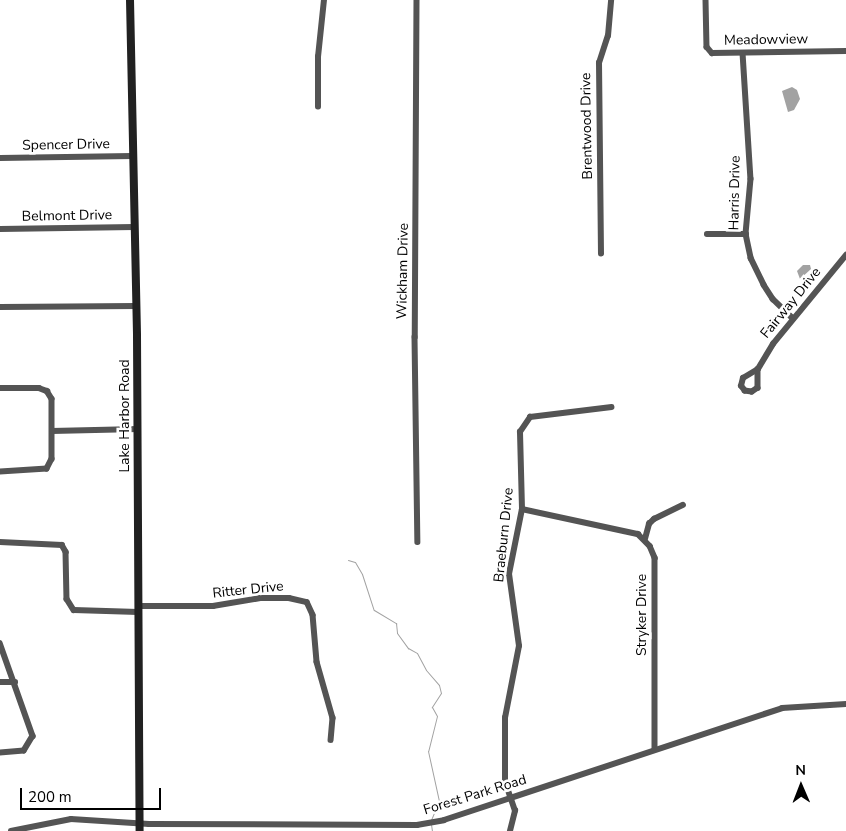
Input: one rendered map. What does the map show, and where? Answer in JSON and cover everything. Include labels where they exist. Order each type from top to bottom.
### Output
[{"type":"street","name":"Lake Harbor Road","points":[[130,0],[138,430],[140,827]]},
{"type":"street","points":[[318,107],[318,57],[325,18],[324,0]]},
{"type":"street","name":"Wickham Drive","points":[[417,0],[415,337],[418,542]]},
{"type":"street","name":"Brentwood Drive","points":[[601,254],[599,64],[608,36],[612,0]]},
{"type":"street","name":"Meadowview","points":[[706,0],[708,50],[715,54],[846,51]]},
{"type":"street","name":"Harris Drive","points":[[743,53],[751,178],[746,234],[751,258],[764,285],[794,318]]},
{"type":"street","name":"Spencer Drive","points":[[0,158],[132,156]]},
{"type":"street","name":"Belmont Drive","points":[[0,229],[134,227]]},
{"type":"street","points":[[707,234],[746,234]]},
{"type":"street","name":"Fairway Drive","points":[[758,369],[794,318],[846,255]]},
{"type":"street","points":[[0,307],[136,306]]},
{"type":"street","points":[[0,388],[39,388],[47,391],[52,398],[52,459],[46,469],[0,472]]},
{"type":"street","name":"Braeburn Drive","points":[[510,831],[515,811],[505,782],[505,718],[519,646],[509,574],[522,508],[520,432],[524,422],[530,417],[611,408]]},
{"type":"street","points":[[52,431],[138,430]]},
{"type":"street","points":[[522,508],[638,534],[644,540],[649,524],[654,519],[683,504]]},
{"type":"street","name":"Stryker Drive","points":[[644,540],[655,558],[655,749]]},
{"type":"street","points":[[0,542],[62,545],[66,552],[67,599],[74,610],[138,609]]},
{"type":"street","name":"Ritter Drive","points":[[138,609],[213,606],[261,598],[298,598],[308,602],[313,615],[317,662],[333,718],[331,740]]},
{"type":"street","points":[[0,643],[33,731],[32,741],[24,751],[0,753]]},
{"type":"street","points":[[0,682],[15,682]]},
{"type":"street","name":"Forest Park Road","points":[[11,831],[71,819],[140,827],[350,828],[421,824],[438,821],[787,707],[846,704]]},
{"type":"shaded area","points":[[792,87],[797,90],[800,99],[794,110],[788,112],[782,91]]},
{"type":"shaded area","points":[[803,265],[810,265],[811,269],[800,279],[797,271]]},
{"type":"waterway","points":[[348,560],[355,562],[362,574],[374,610],[396,623],[397,633],[408,648],[417,653],[426,670],[439,685],[441,693],[432,707],[437,716],[428,751],[439,801],[431,820]]},
{"type":"waterway","points":[[431,824],[432,831]]}]
